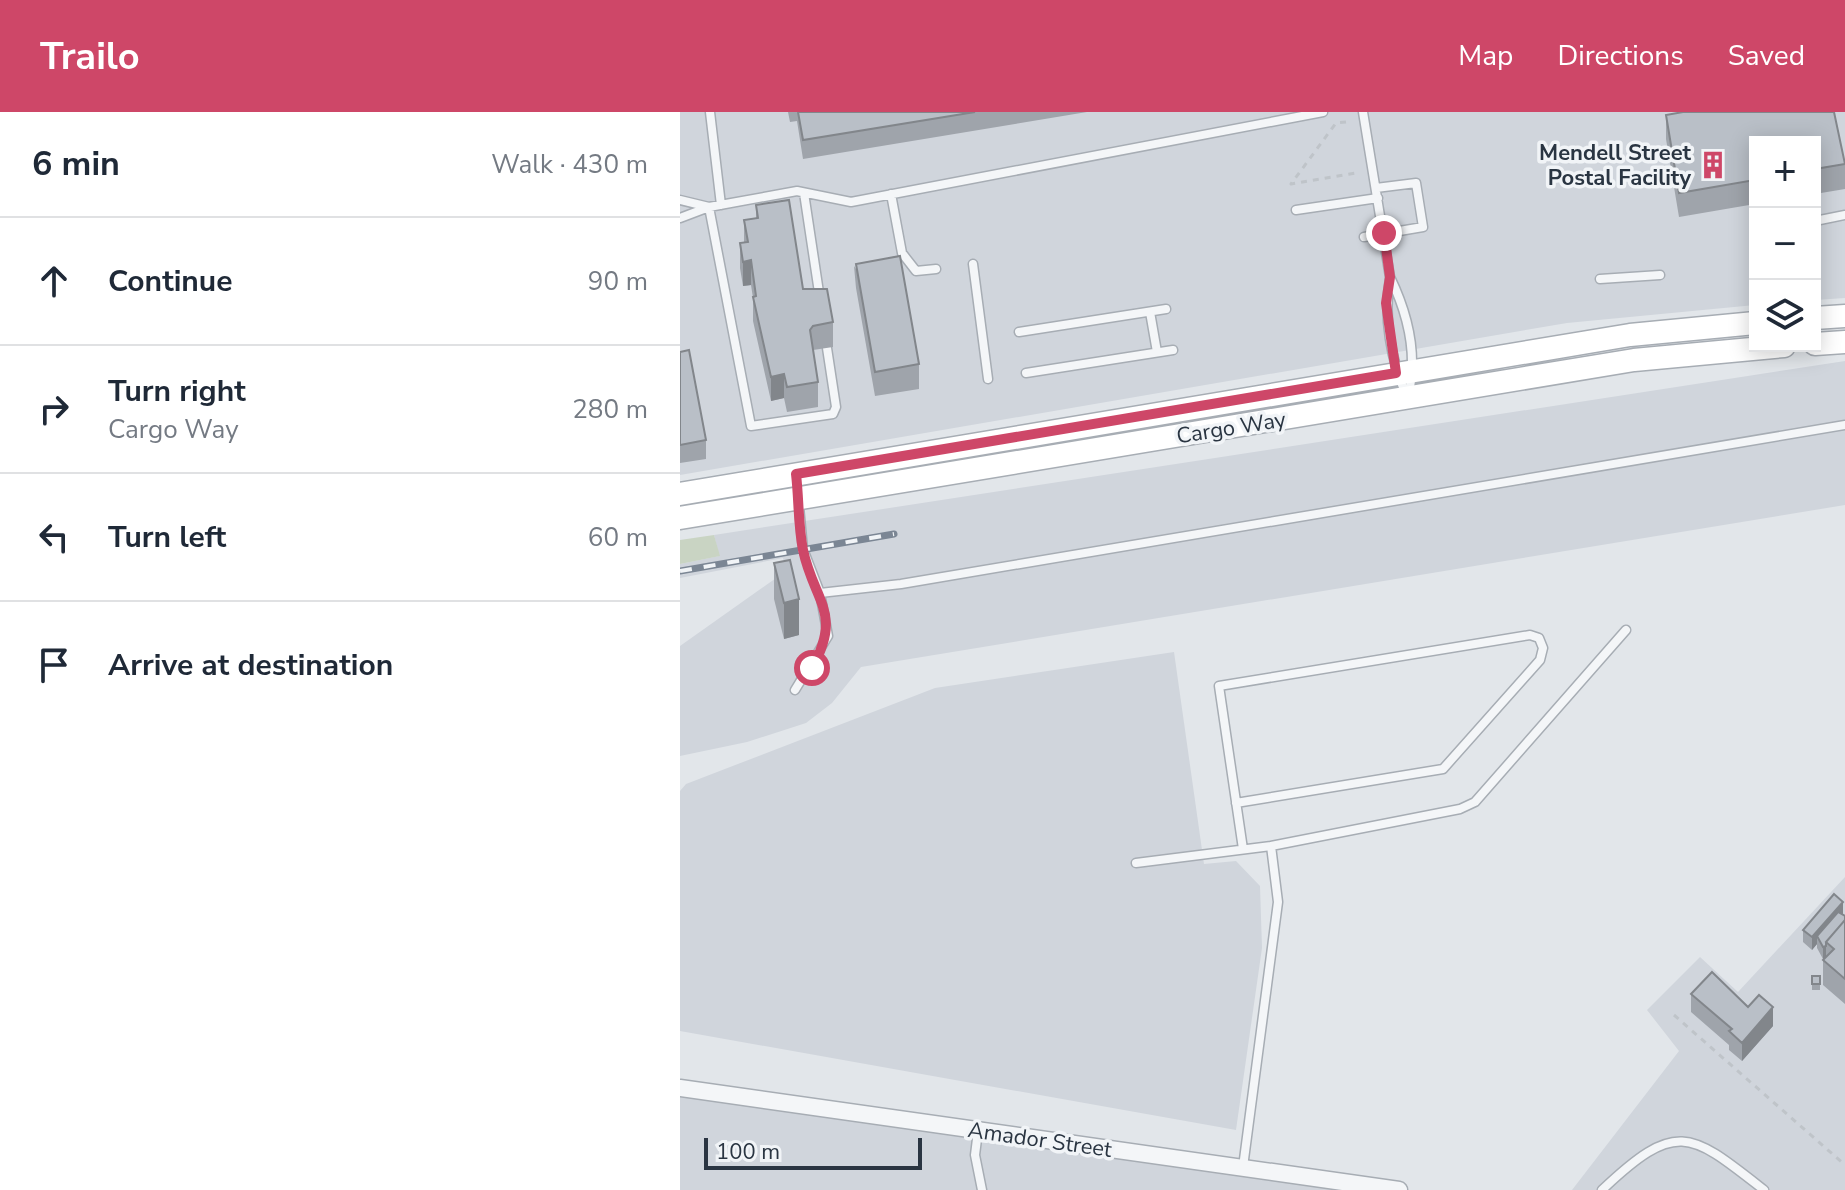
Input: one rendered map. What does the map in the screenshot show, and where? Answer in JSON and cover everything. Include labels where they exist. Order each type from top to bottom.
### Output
[{"type":"main road","points":[[1821,318],[1845,316]]},
{"type":"main road","name":"Cargo Way","points":[[680,494],[1643,333],[1749,324]]},
{"type":"main road","points":[[1821,344],[1845,342]]},
{"type":"main road","name":"Cargo Way","points":[[680,518],[1634,360],[1749,349]]},
{"type":"street","name":"Amador Street","points":[[680,1088],[1399,1190]]},
{"type":"lane","points":[[710,112],[721,205]]},
{"type":"lane","points":[[680,218],[709,207],[797,191],[851,202],[1323,112]]},
{"type":"lane","points":[[1363,112],[1390,277],[1386,303],[1405,372],[1408,397]]},
{"type":"lane","points":[[1296,210],[1416,183],[1423,227],[1364,237]]},
{"type":"lane","points":[[804,193],[822,314]]},
{"type":"lane","points":[[891,194],[902,253],[916,271],[936,269]]},
{"type":"lane","points":[[680,200],[709,207]]},
{"type":"lane","points":[[709,207],[751,426],[833,414],[836,407],[827,348]]},
{"type":"lane","points":[[1821,220],[1845,215]]},
{"type":"lane","points":[[973,264],[988,379]]},
{"type":"lane","points":[[1600,279],[1660,275]]},
{"type":"lane","points":[[1390,277],[1401,301],[1408,397]]},
{"type":"lane","points":[[1019,332],[1166,309]]},
{"type":"lane","points":[[1150,312],[1157,352]]},
{"type":"lane","points":[[1026,373],[1173,350]]},
{"type":"lane","points":[[820,593],[901,584],[1845,425]]},
{"type":"lane","points":[[795,690],[828,636],[820,593],[803,549],[796,474]]},
{"type":"lane","points":[[1136,863],[1271,846],[1460,809],[1475,802],[1626,630]]},
{"type":"lane","points":[[1236,803],[1443,769],[1540,660],[1543,648],[1539,638],[1530,635],[1219,686],[1236,803],[1243,849]]},
{"type":"lane","points":[[1243,1167],[1277,916],[1271,846]]},
{"type":"lane","points":[[978,1130],[975,1155],[982,1190]]},
{"type":"lane","points":[[1602,1190],[1662,1146],[1684,1139],[1715,1151],[1764,1190]]},
{"type":"path","points":[[1346,122],[1336,123],[1291,184],[1356,173]]},
{"type":"path","points":[[1674,1015],[1845,1165]]},
{"type":"shaded area","points":[[680,112],[1845,112],[1845,298],[1821,300],[1821,136],[1749,136],[1749,306],[1567,323],[680,475]]},
{"type":"shaded area","points":[[1845,361],[1845,505],[861,667],[832,703],[806,723],[747,742],[680,756],[680,646],[786,571],[783,558],[680,578],[680,564],[719,556],[714,535]]},
{"type":"shaded area","points":[[1174,652],[1204,864],[1236,861],[1260,886],[1262,948],[1236,1130],[680,1031],[680,791],[686,784],[935,688]]},
{"type":"shaded area","points":[[1845,877],[1845,1190],[1572,1190],[1679,1051],[1647,1010],[1700,957],[1738,992]]},
{"type":"shaded area","points":[[680,1088],[1369,1190],[680,1190]]},
{"type":"green space","points":[[714,535],[720,556],[680,564],[680,540]]},
{"type":"building","points":[[798,112],[975,112],[803,140]]},
{"type":"building","name":"Mendell Street Postal Facility","points":[[1683,112],[1834,112],[1845,164],[1821,168],[1821,136],[1749,136],[1749,181],[1679,193],[1666,115]]},
{"type":"building","points":[[789,200],[803,289],[827,289],[833,322],[813,326],[810,330],[818,382],[787,387],[784,374],[771,377],[753,297],[756,296],[751,260],[743,262],[740,243],[748,242],[744,220],[758,218],[756,205]]},
{"type":"building","points":[[900,256],[919,364],[875,372],[856,264]]},
{"type":"building","points":[[689,350],[706,440],[680,445],[680,352]]},
{"type":"building","points":[[790,560],[799,599],[784,603],[774,563]]},
{"type":"building","points":[[1834,894],[1843,902],[1812,937],[1803,930]]},
{"type":"building","points":[[1838,912],[1845,916],[1845,920],[1823,947],[1817,936]]},
{"type":"building","points":[[1845,920],[1845,979],[1823,960],[1834,949],[1826,942]]},
{"type":"building","points":[[1712,972],[1748,1007],[1759,995],[1773,1007],[1742,1043],[1729,1031],[1732,1029],[1691,994]]},
{"type":"building","points":[[1812,976],[1820,976],[1820,984],[1812,984]]},
{"type":"railway","points":[[680,571],[894,534]]},
{"type":"place","name":"Mendell Street Postal Facility","points":[[1713,165]]},
{"type":"route","points":[[812,668],[828,636],[820,593],[803,549],[796,474],[1396,373],[1386,303],[1390,277],[1384,233]]}]
